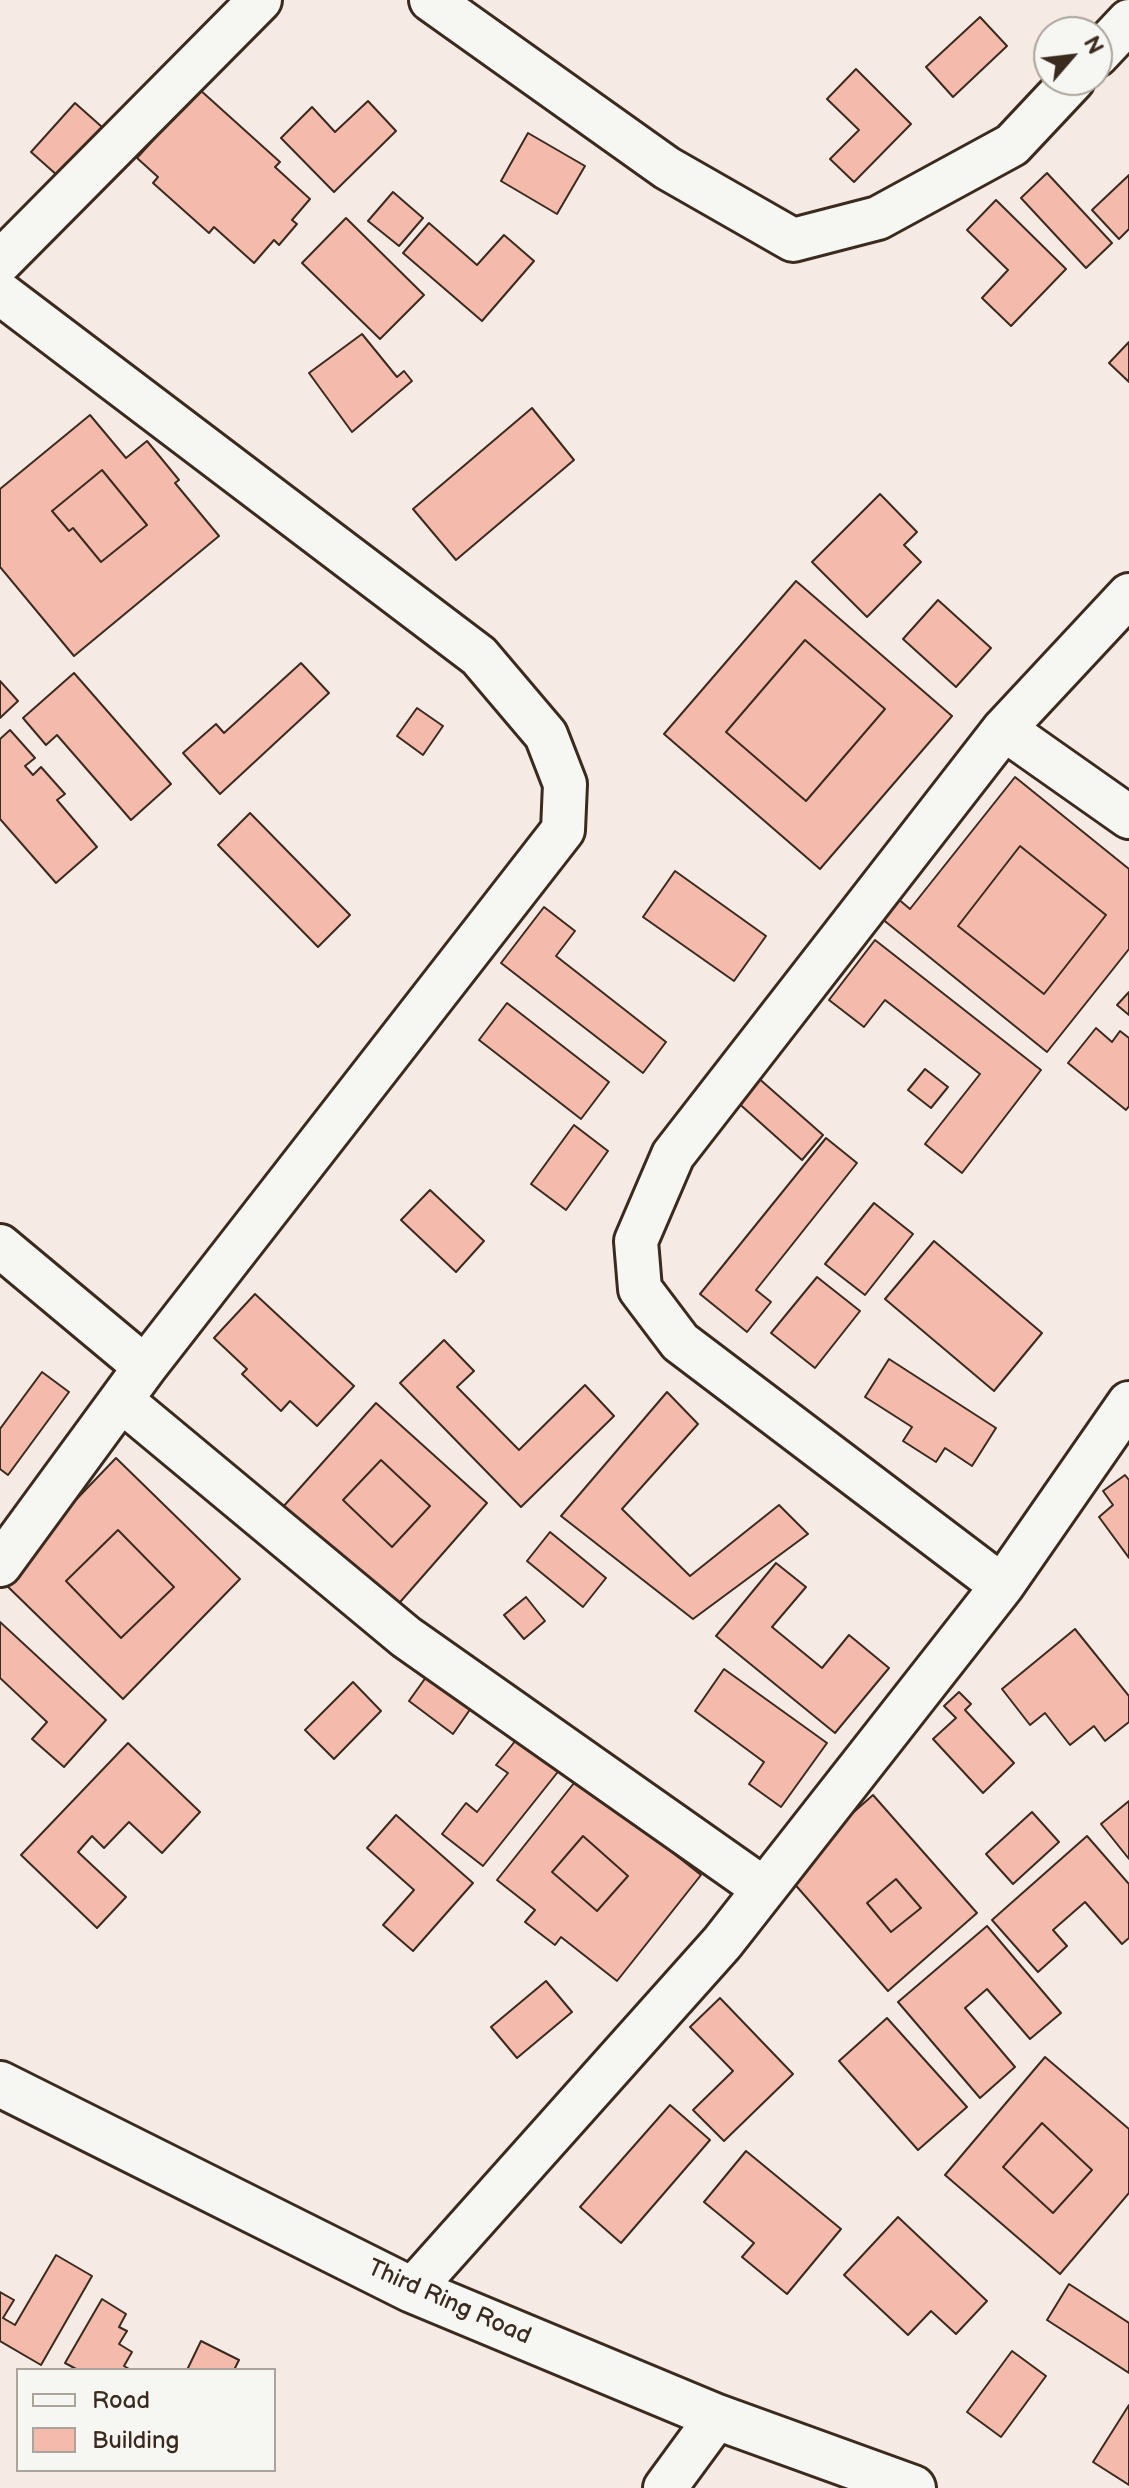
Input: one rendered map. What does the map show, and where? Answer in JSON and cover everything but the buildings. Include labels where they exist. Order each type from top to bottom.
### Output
[{"type":"street","points":[[0,262],[260,0]]},
{"type":"street","points":[[431,0],[667,168],[793,240],[878,218],[1012,145],[1058,96]]},
{"type":"street","points":[[1113,38],[1129,21]]},
{"type":"street","points":[[0,293],[479,656],[546,735],[565,784],[563,830],[133,1383],[0,1565]]},
{"type":"street","points":[[1002,1586],[680,1342],[640,1289],[636,1241],[673,1155],[1004,729],[1129,595]]},
{"type":"street","points":[[1004,729],[1129,817]]},
{"type":"street","points":[[0,1246],[133,1383],[406,1637],[764,1889]]},
{"type":"street","points":[[412,2290],[722,1943],[1002,1586],[1129,1403]]},
{"type":"street","name":"Third Ring Road","points":[[0,2084],[412,2290],[717,2417],[913,2488]]},
{"type":"street","points":[[665,2488],[717,2417]]}]
